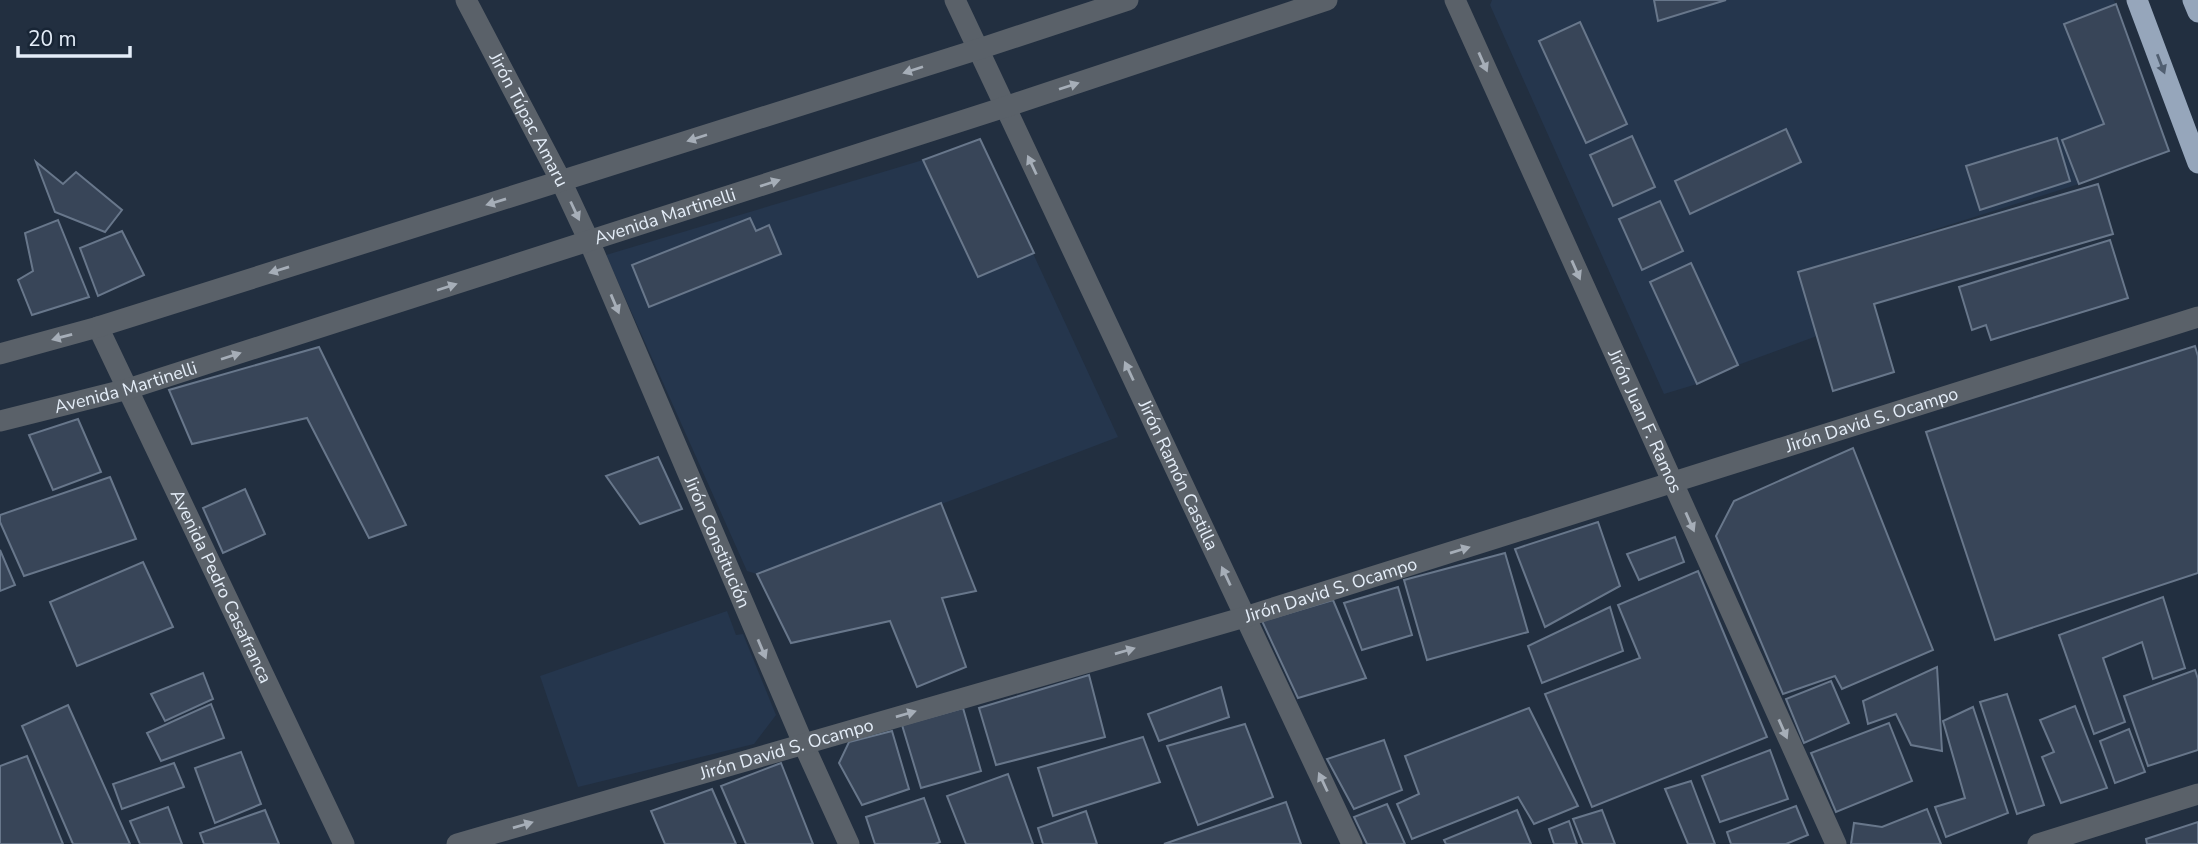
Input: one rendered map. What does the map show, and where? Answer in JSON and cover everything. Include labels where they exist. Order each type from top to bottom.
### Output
[{"type":"highway","points":[[2137,0],[2198,163]]},
{"type":"highway","points":[[2193,0],[2198,12]]},
{"type":"street","name":"Jirón Túpac Amaru","points":[[466,0],[561,181],[589,241]]},
{"type":"street","name":"Jirón Ramón Castilla","points":[[955,0],[1352,844]]},
{"type":"street","points":[[0,354],[98,327],[1128,0]]},
{"type":"street","name":"Avenida Martinelli","points":[[0,421],[128,389],[1005,107],[1327,0]]},
{"type":"street","name":"Jirón Juan F. Ramos","points":[[1455,0],[1836,844]]},
{"type":"street","name":"Jirón Constitución","points":[[589,241],[803,743],[849,844]]},
{"type":"street","name":"Jirón David S. Ocampo","points":[[457,844],[1245,617],[2198,317]]},
{"type":"street","name":"Avenida Pedro Casafranca","points":[[98,327],[344,844]]},
{"type":"street","points":[[2038,844],[2198,794]]},
{"type":"shaded area","points":[[1492,0],[2114,0],[2169,151],[2079,184],[1799,272],[1817,336],[1738,365],[1697,384],[1664,394],[1490,5]]},
{"type":"shaded area","points":[[980,139],[1118,437],[757,574],[747,571],[606,255],[923,160]]},
{"type":"shaded area","points":[[727,611],[736,635],[743,634],[776,715],[754,744],[578,787],[540,676]]},
{"type":"building","points":[[1654,0],[1726,0],[1658,21]]},
{"type":"building","points":[[2116,4],[2169,151],[2079,184],[2062,140],[2104,124],[2064,24]]},
{"type":"building","points":[[1580,22],[1627,124],[1586,143],[1539,41]]},
{"type":"building","points":[[1786,129],[1801,162],[1690,214],[1675,181]]},
{"type":"building","points":[[1632,136],[1655,187],[1613,206],[1590,155]]},
{"type":"building","points":[[2057,138],[2070,181],[1980,210],[1966,166]]},
{"type":"building","points":[[980,139],[1034,253],[978,277],[923,160]]},
{"type":"building","points":[[36,162],[63,184],[76,172],[122,210],[105,232],[55,212]]},
{"type":"building","points":[[2098,184],[2113,234],[1874,304],[1894,372],[1833,391],[1798,272]]},
{"type":"building","points":[[1660,201],[1683,251],[1642,270],[1619,219]]},
{"type":"building","points":[[750,218],[756,231],[769,225],[781,254],[649,307],[632,265]]},
{"type":"building","points":[[58,220],[89,297],[32,315],[18,280],[33,271],[25,233]]},
{"type":"building","points":[[122,231],[144,275],[98,296],[80,248]]},
{"type":"building","points":[[2110,240],[2128,298],[1991,340],[1986,325],[1972,330],[1959,287]]},
{"type":"building","points":[[1691,263],[1738,365],[1697,384],[1650,282]]},
{"type":"building","points":[[2195,346],[2198,356],[2198,573],[1995,640],[1926,432]]},
{"type":"building","points":[[319,347],[406,525],[369,538],[307,418],[192,444],[169,390]]},
{"type":"building","points":[[78,419],[101,472],[53,490],[29,435]]},
{"type":"building","points":[[1853,448],[1933,650],[1842,689],[1835,676],[1783,694],[1716,536],[1734,501]]},
{"type":"building","points":[[658,457],[682,509],[640,524],[606,476]]},
{"type":"building","points":[[110,477],[136,539],[24,576],[0,522],[0,515]]},
{"type":"building","points":[[245,489],[265,534],[223,553],[203,508]]},
{"type":"building","points":[[941,503],[976,591],[942,598],[966,667],[917,687],[890,621],[791,643],[757,574]]},
{"type":"building","points":[[1598,522],[1620,586],[1545,627],[1515,549]]},
{"type":"building","points":[[1675,537],[1684,562],[1639,580],[1627,554]]},
{"type":"building","points":[[0,550],[15,585],[0,591]]},
{"type":"building","points":[[1505,553],[1528,632],[1427,660],[1404,580]]},
{"type":"building","points":[[143,562],[173,627],[77,666],[50,602]]},
{"type":"building","points":[[1698,571],[1767,737],[1592,807],[1545,694],[1640,658],[1618,605]]},
{"type":"building","points":[[1398,587],[1412,635],[1362,650],[1344,603]]},
{"type":"building","points":[[2163,597],[2185,668],[2153,679],[2142,642],[2103,658],[2125,722],[2094,734],[2059,635]]},
{"type":"building","points":[[1333,600],[1366,678],[1298,698],[1262,621]]},
{"type":"building","points":[[1610,607],[1623,651],[1542,683],[1528,646]]},
{"type":"building","points":[[1937,667],[1942,751],[1911,745],[1896,714],[1868,724],[1863,701]]},
{"type":"building","points":[[2195,670],[2198,679],[2198,750],[2148,766],[2124,696]]},
{"type":"building","points":[[203,673],[213,699],[165,721],[151,694]]},
{"type":"building","points":[[1089,675],[1105,737],[996,765],[979,708]]},
{"type":"building","points":[[1831,681],[1849,723],[1804,743],[1786,699]]},
{"type":"building","points":[[1221,687],[1229,717],[1159,741],[1148,714]]},
{"type":"building","points":[[2007,694],[2044,805],[2017,814],[1980,702]]},
{"type":"building","points":[[211,704],[224,738],[161,761],[147,733]]},
{"type":"building","points":[[68,705],[130,844],[73,844],[22,726]]},
{"type":"building","points":[[2075,706],[2107,788],[2061,803],[2042,757],[2054,752],[2040,720]]},
{"type":"building","points":[[1973,707],[2008,813],[1946,837],[1935,807],[1965,798],[1943,721]]},
{"type":"building","points":[[963,708],[981,771],[921,788],[902,725]]},
{"type":"building","points":[[1529,708],[1578,806],[1534,824],[1518,797],[1412,839],[1397,804],[1419,794],[1405,756]]},
{"type":"building","points":[[1889,723],[1912,781],[1836,812],[1811,753]]},
{"type":"building","points":[[1245,724],[1273,797],[1198,825],[1167,746]]},
{"type":"building","points":[[2129,729],[2145,772],[2115,783],[2100,741]]},
{"type":"building","points":[[892,731],[909,789],[862,805],[839,763],[849,742]]},
{"type":"building","points":[[1143,737],[1160,782],[1053,816],[1038,768]]},
{"type":"building","points":[[1384,740],[1402,790],[1354,809],[1327,759]]},
{"type":"building","points":[[1770,750],[1788,799],[1720,822],[1702,776]]},
{"type":"building","points":[[241,752],[261,804],[215,823],[195,768]]},
{"type":"building","points":[[27,756],[63,844],[0,844],[0,766]]},
{"type":"building","points":[[174,763],[184,787],[122,809],[113,784]]},
{"type":"building","points":[[781,763],[813,844],[746,844],[721,786]]},
{"type":"building","points":[[1008,774],[1033,844],[966,844],[947,796]]},
{"type":"building","points":[[1691,781],[1715,844],[1688,844],[1665,789]]},
{"type":"building","points":[[712,789],[736,844],[665,844],[651,811]]},
{"type":"building","points":[[924,798],[940,842],[875,844],[866,817]]},
{"type":"building","points":[[1286,802],[1301,844],[1164,844]]},
{"type":"building","points":[[1387,804],[1405,844],[1367,844],[1354,817]]},
{"type":"building","points":[[1796,806],[1808,835],[1786,844],[1731,844],[1727,832]]},
{"type":"building","points":[[168,807],[182,844],[140,844],[130,821]]},
{"type":"building","points":[[1927,809],[1941,844],[1851,844],[1854,823],[1882,827]]},
{"type":"building","points":[[265,810],[279,844],[204,844],[200,833]]},
{"type":"building","points":[[1517,810],[1531,844],[1446,844],[1444,840]]},
{"type":"building","points":[[1602,810],[1615,844],[1583,844],[1573,819]]},
{"type":"building","points":[[1086,811],[1097,844],[1043,844],[1038,828]]},
{"type":"building","points":[[1569,821],[1577,844],[1554,844],[1549,829]]},
{"type":"building","points":[[2198,822],[2198,844],[2147,844],[2146,839]]}]
